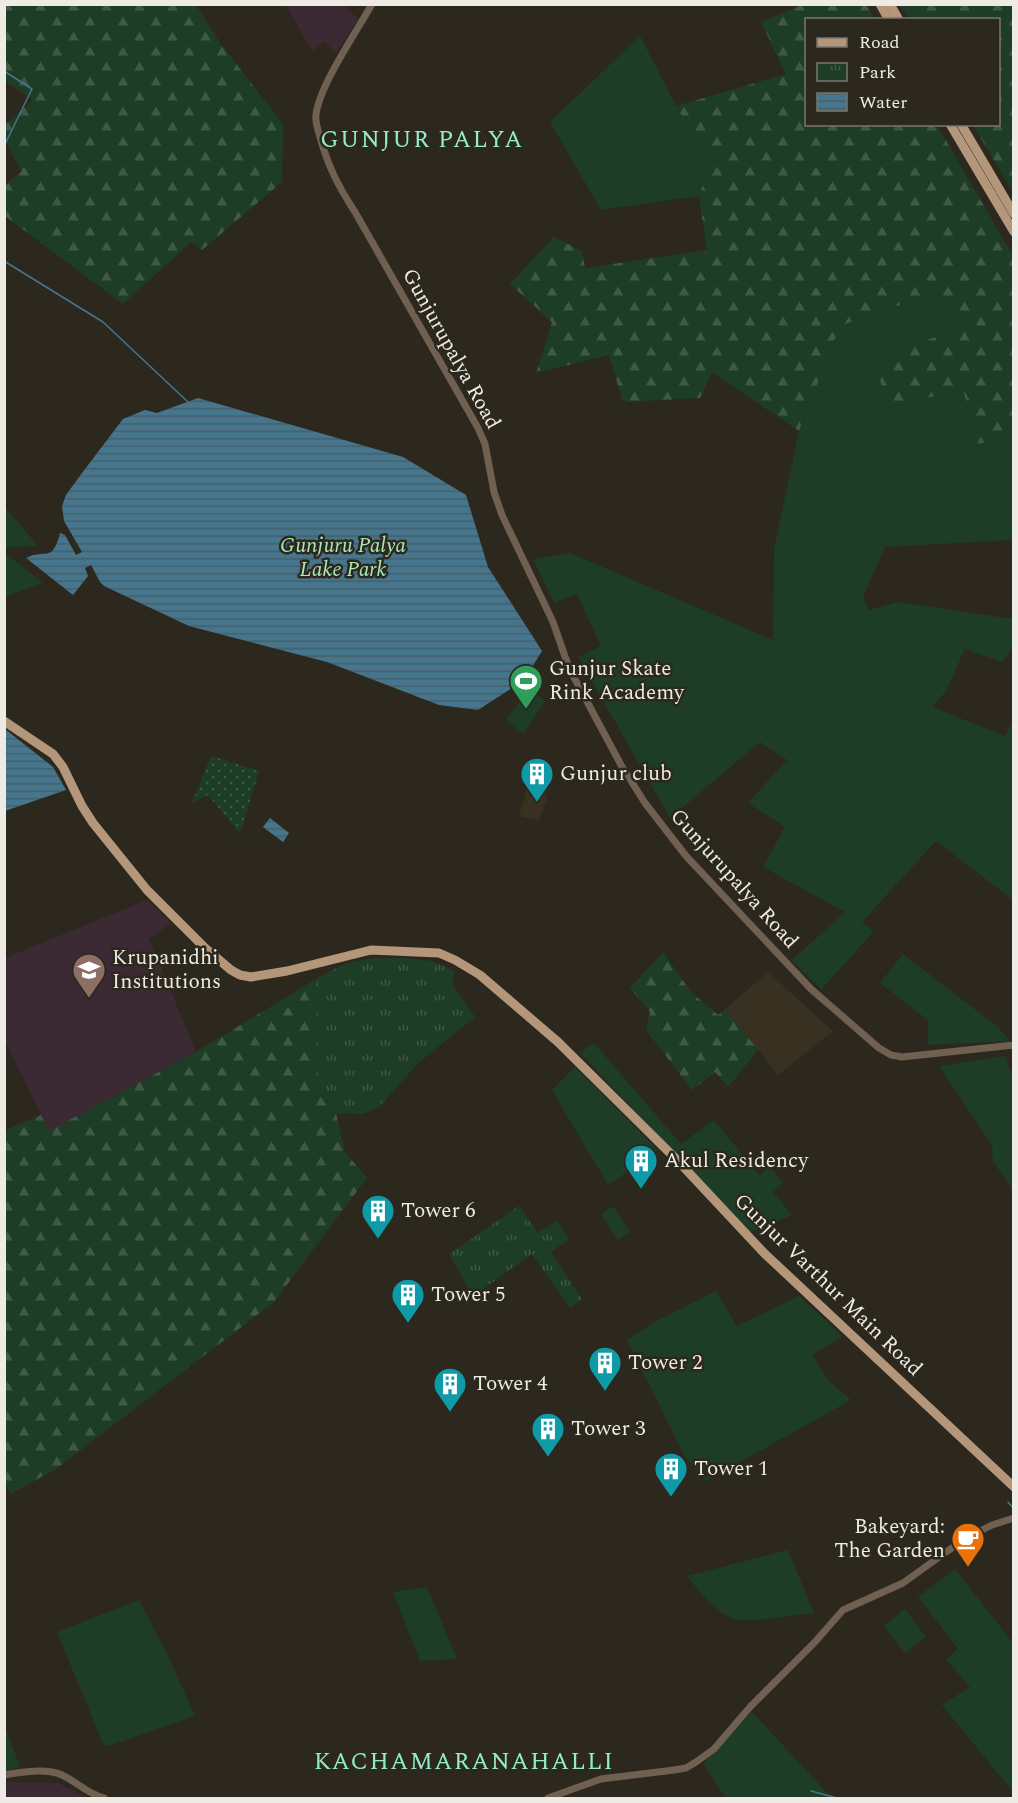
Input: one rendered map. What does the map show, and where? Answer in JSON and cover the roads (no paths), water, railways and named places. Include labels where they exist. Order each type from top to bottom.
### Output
[{"type":"main road","points":[[880,4],[888,18]]},
{"type":"main road","points":[[890,4],[898,18]]},
{"type":"main road","points":[[952,126],[1014,232]]},
{"type":"main road","points":[[962,126],[1014,214]]},
{"type":"main road","name":"Gunjur Varthur Main Road","points":[[4,721],[53,754],[63,767],[93,823],[147,890],[205,948],[240,975],[250,977],[287,970],[371,950],[439,953],[480,975],[558,1042],[676,1159],[764,1253],[1014,1487]]},
{"type":"street","name":"Gunjurupalya Road","points":[[372,4],[331,76],[316,112],[326,160],[337,184],[478,428],[485,444],[494,492],[505,523],[553,622],[569,668],[621,765],[645,803],[686,856],[811,989],[879,1048],[891,1055],[902,1057],[1014,1045]]},
{"type":"street","points":[[548,1798],[601,1779],[686,1768],[696,1762],[714,1749],[750,1707],[816,1642],[843,1610],[883,1594],[963,1539],[1013,1518]]},
{"type":"street","points":[[4,1775],[26,1772],[56,1773],[96,1796],[104,1798]]},
{"type":"water","name":"Gunjuru Palya Lake Park","points":[[198,398],[403,457],[466,495],[488,567],[542,651],[524,680],[478,710],[439,705],[327,662],[189,626],[104,586],[91,565],[85,568],[88,576],[73,595],[26,558],[51,552],[60,533],[65,535],[76,555],[82,552],[64,521],[62,506],[66,495],[123,419],[145,410],[157,413]]},
{"type":"water","points":[[5,729],[53,767],[66,790],[5,811]]},
{"type":"water","points":[[270,818],[289,833],[283,842],[263,827]]},
{"type":"waterway","points":[[4,71],[32,89],[4,146]]},
{"type":"waterway","points":[[4,261],[103,322],[188,402]]},
{"type":"waterway","points":[[1008,1502],[1014,1509]]},
{"type":"waterway","points":[[811,1791],[837,1798]]},
{"type":"place","name":"Gunjur Skate Rink Academy","points":[[526,710]]},
{"type":"place","name":"Gunjur club","points":[[537,803]]},
{"type":"place","name":"Krupanidhi Institutions","points":[[89,999]]},
{"type":"place","name":"Akul Residency","points":[[641,1190]]},
{"type":"place","name":"Tower 6","points":[[378,1240]]},
{"type":"place","name":"Tower 5","points":[[408,1324]]},
{"type":"place","name":"Tower 2","points":[[605,1392]]},
{"type":"place","name":"Tower 4","points":[[450,1413]]},
{"type":"place","name":"Tower 3","points":[[548,1458]]},
{"type":"place","name":"Tower 1","points":[[671,1498]]},
{"type":"place","name":"Bakeyard: The Garden","points":[[968,1568]]},
{"type":"district","name":"GUNJUR PALYA","points":[[422,140]]},
{"type":"district","name":"KACHAMARANAHALLI","points":[[464,1762]]}]
